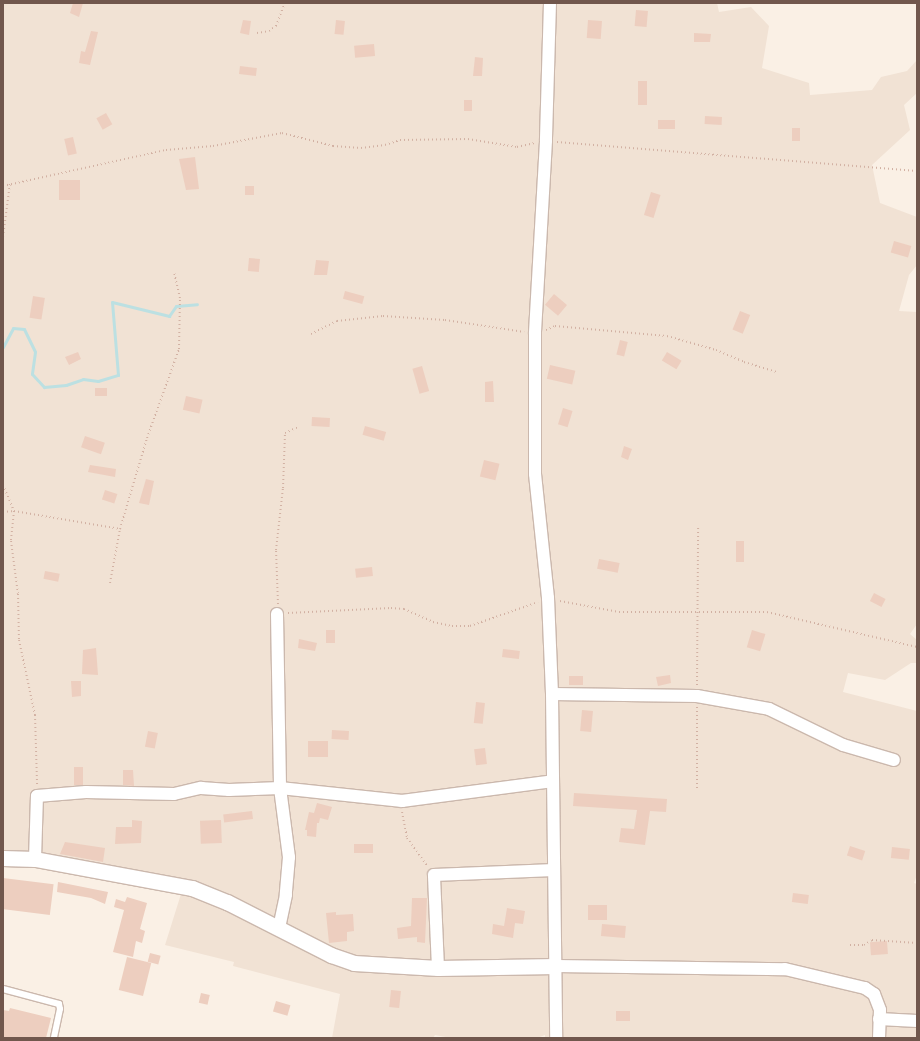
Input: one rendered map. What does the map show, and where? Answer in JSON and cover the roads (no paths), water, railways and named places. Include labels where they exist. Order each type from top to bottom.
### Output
[{"type":"street","points":[[550,3],[546,141],[536,334],[535,474],[548,598],[552,694],[556,1038]]},
{"type":"street","points":[[277,614],[280,788],[289,857],[286,895],[279,928]]},
{"type":"street","points":[[552,694],[697,696],[769,709],[843,745],[894,760]]},
{"type":"street","points":[[35,859],[37,796],[86,792],[174,794],[200,788],[229,790],[280,788],[402,801],[553,781]]},
{"type":"street","points":[[3,858],[35,859],[183,886],[227,902],[331,955],[354,963],[438,968],[556,966],[785,969],[865,988],[874,994],[880,1019],[879,1038]]},
{"type":"street","points":[[438,968],[434,875],[554,870]]},
{"type":"street","points":[[880,1019],[917,1021]]},
{"type":"lane","points":[[3,989],[59,1004],[60,1009],[54,1038]]},
{"type":"waterway","points":[[3,347],[13,328],[24,329],[35,352],[32,374],[44,387],[66,385],[83,379],[98,381],[118,375],[112,302],[169,316],[176,306],[197,304]]}]
